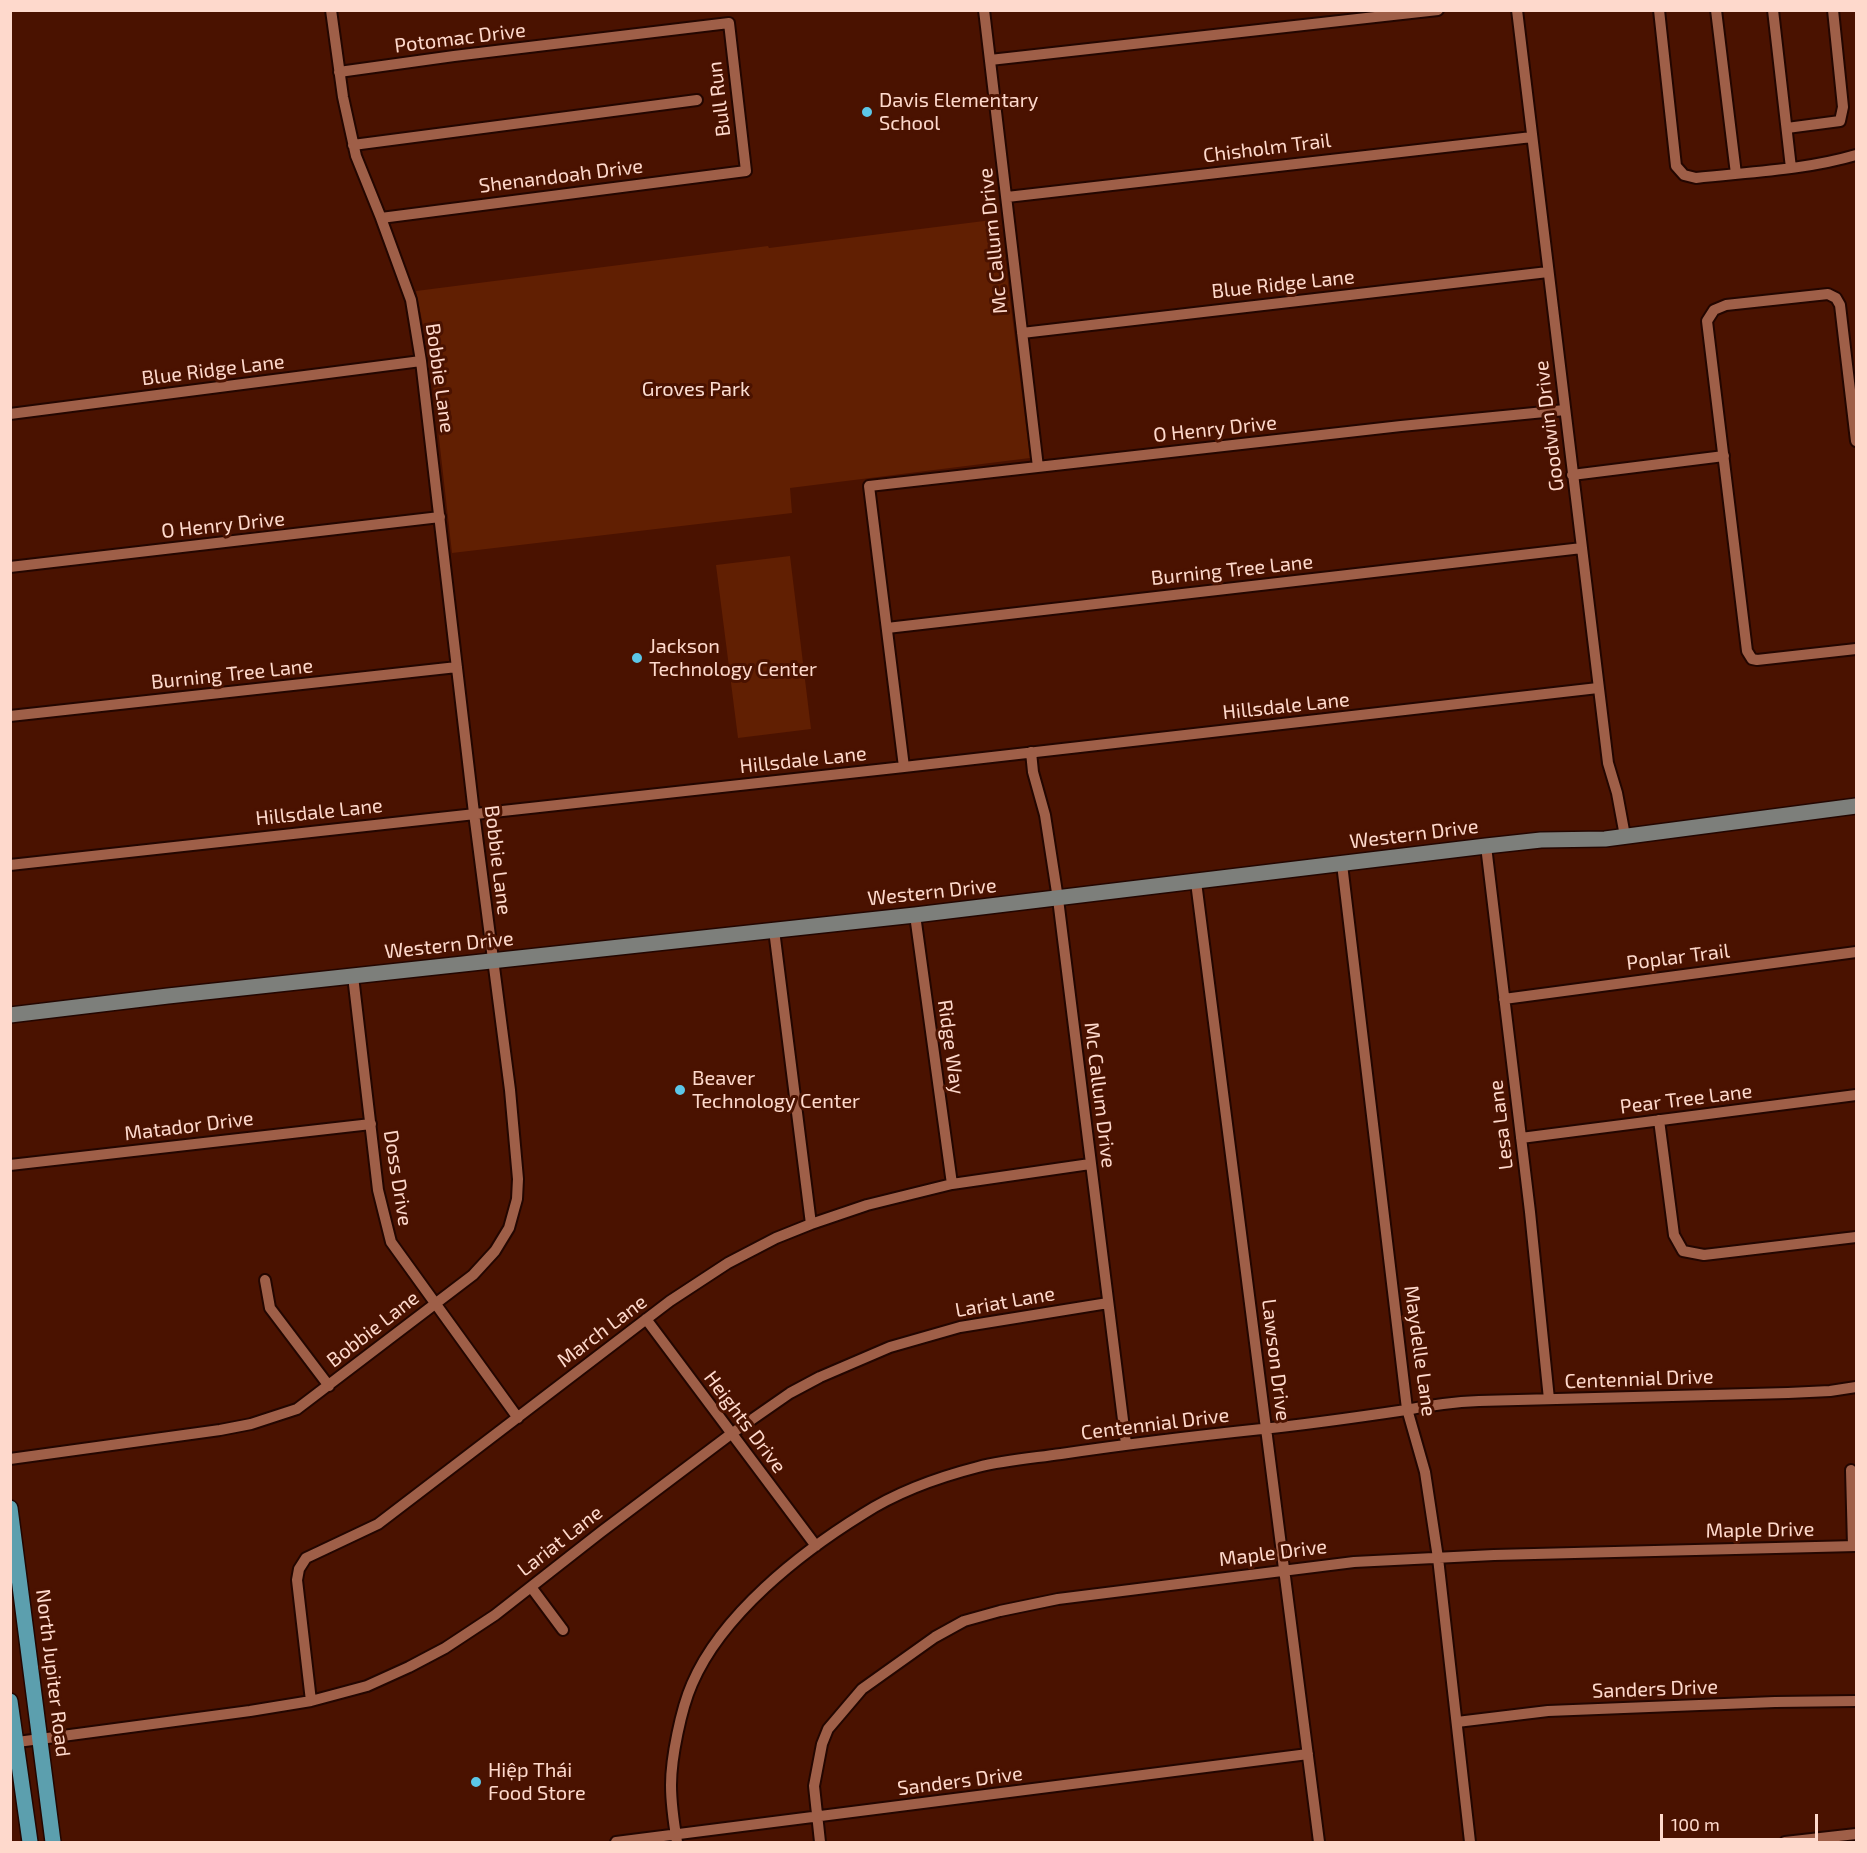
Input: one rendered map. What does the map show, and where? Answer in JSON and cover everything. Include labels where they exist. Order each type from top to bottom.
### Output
[{"type":"main road","name":"North Jupiter Road","points":[[10,1508],[53,1842]]},
{"type":"main road","points":[[10,1701],[13,1742],[30,1842]]},
{"type":"street","name":"Bobbie Lane","points":[[10,1459],[220,1430],[251,1424],[297,1409],[473,1275],[495,1251],[509,1228],[517,1198],[518,1179],[510,1090],[474,813],[421,362],[411,300],[356,156],[339,72],[331,10]]},
{"type":"street","name":"Mc Callum Drive","points":[[984,10],[1038,467]]},
{"type":"street","points":[[990,60],[1438,10]]},
{"type":"street","name":"Goodwin Drive","points":[[1517,10],[1598,688],[1608,763],[1625,836]]},
{"type":"street","points":[[1659,10],[1676,165],[1684,175],[1696,178],[1791,168],[1857,155]]},
{"type":"street","points":[[1716,10],[1736,174]]},
{"type":"street","points":[[1773,10],[1791,168]]},
{"type":"street","points":[[1786,128],[1840,121],[1844,107],[1833,10]]},
{"type":"street","name":"Potomac Drive","points":[[339,72],[729,23]]},
{"type":"street","name":"Bull Run","points":[[729,23],[746,171]]},
{"type":"street","points":[[353,144],[697,100]]},
{"type":"street","name":"Chisholm Trail","points":[[1007,197],[1532,137]]},
{"type":"street","name":"Shenandoah Drive","points":[[381,218],[746,171]]},
{"type":"street","name":"Blue Ridge Lane","points":[[1022,333],[1548,272]]},
{"type":"street","points":[[1857,441],[1854,402],[1840,305],[1836,298],[1828,294],[1726,305],[1714,310],[1707,321],[1747,651],[1752,659],[1857,649]]},
{"type":"street","name":"Blue Ridge Lane","points":[[10,414],[421,362]]},
{"type":"street","name":"O Henry Drive","points":[[887,628],[869,486],[1565,410]]},
{"type":"street","points":[[1572,475],[1724,456]]},
{"type":"street","name":"O Henry Drive","points":[[10,567],[440,517]]},
{"type":"street","name":"Burning Tree Lane","points":[[887,628],[1582,548]]},
{"type":"street","points":[[887,628],[904,767]]},
{"type":"street","name":"Burning Tree Lane","points":[[10,716],[457,667]]},
{"type":"street","name":"Hillsdale Lane","points":[[10,865],[1598,688]]},
{"type":"street","name":"Mc Callum Drive","points":[[1031,752],[1033,772],[1045,815],[1058,899],[1126,1444]]},
{"type":"street","name":"Western Drive","points":[[10,1015],[1058,899],[1486,846],[1541,840],[1605,839],[1857,806]]},
{"type":"street","name":"Lesa Lane","points":[[1486,846],[1549,1399]]},
{"type":"street","name":"Maydelle Lane","points":[[1342,864],[1407,1409],[1425,1472],[1438,1558],[1470,1842]]},
{"type":"street","name":"Lawson Drive","points":[[1197,882],[1320,1842]]},
{"type":"street","name":"Ridge Way","points":[[915,915],[952,1184]]},
{"type":"street","points":[[774,930],[811,1224]]},
{"type":"street","name":"Poplar Trail","points":[[1504,999],[1857,952]]},
{"type":"street","name":"Doss Drive","points":[[354,976],[378,1190],[391,1242],[518,1418]]},
{"type":"street","name":"Pear Tree Lane","points":[[1521,1138],[1857,1095]]},
{"type":"street","points":[[1659,1120],[1674,1235],[1683,1251],[1704,1255],[1857,1237]]},
{"type":"street","name":"Matador Drive","points":[[10,1165],[371,1124]]},
{"type":"street","name":"March Lane","points":[[311,1701],[297,1580],[299,1569],[306,1558],[378,1524],[646,1320],[728,1263],[776,1238],[867,1205],[952,1184],[1090,1164]]},
{"type":"street","points":[[266,1280],[270,1308],[329,1386]]},
{"type":"street","name":"Lariat Lane","points":[[13,1742],[146,1726],[311,1701],[367,1686],[445,1648],[495,1615],[731,1434],[790,1393],[820,1377],[891,1347],[960,1327],[1108,1303]]},
{"type":"street","name":"Heights Drive","points":[[646,1320],[816,1546]]},
{"type":"street","name":"Centennial Drive","points":[[676,1838],[671,1784],[681,1718],[692,1683],[712,1647],[731,1622],[764,1588],[816,1546],[864,1513],[901,1494],[942,1478],[979,1467],[1126,1444],[1267,1429],[1428,1405],[1549,1399],[1788,1393],[1857,1387]]},
{"type":"street","points":[[1851,1470],[1855,1546]]},
{"type":"street","name":"Maple Drive","points":[[820,1842],[814,1786],[822,1744],[828,1729],[862,1689],[935,1637],[964,1621],[1058,1599],[1354,1562],[1855,1546]]},
{"type":"street","points":[[531,1587],[563,1630]]},
{"type":"street","name":"Sanders Drive","points":[[1456,1722],[1548,1711],[1857,1701]]},
{"type":"street","name":"Sanders Drive","points":[[616,1842],[676,1838],[1308,1754]]},
{"type":"street","points":[[1785,1842],[1857,1834]]},
{"type":"green space","name":"Groves Park","points":[[1000,219],[1030,458],[790,488],[792,513],[452,553],[430,359],[416,291]]},
{"type":"green space","points":[[790,556],[811,729],[738,738],[716,565]]},
{"type":"place","name":"Davis Elementary School","points":[[867,112]]},
{"type":"place","name":"Jackson Technology Center","points":[[637,658]]},
{"type":"place","name":"Beaver Technology Center","points":[[680,1090]]},
{"type":"place","name":"Hiệp Thái Food Store","points":[[476,1782]]}]
